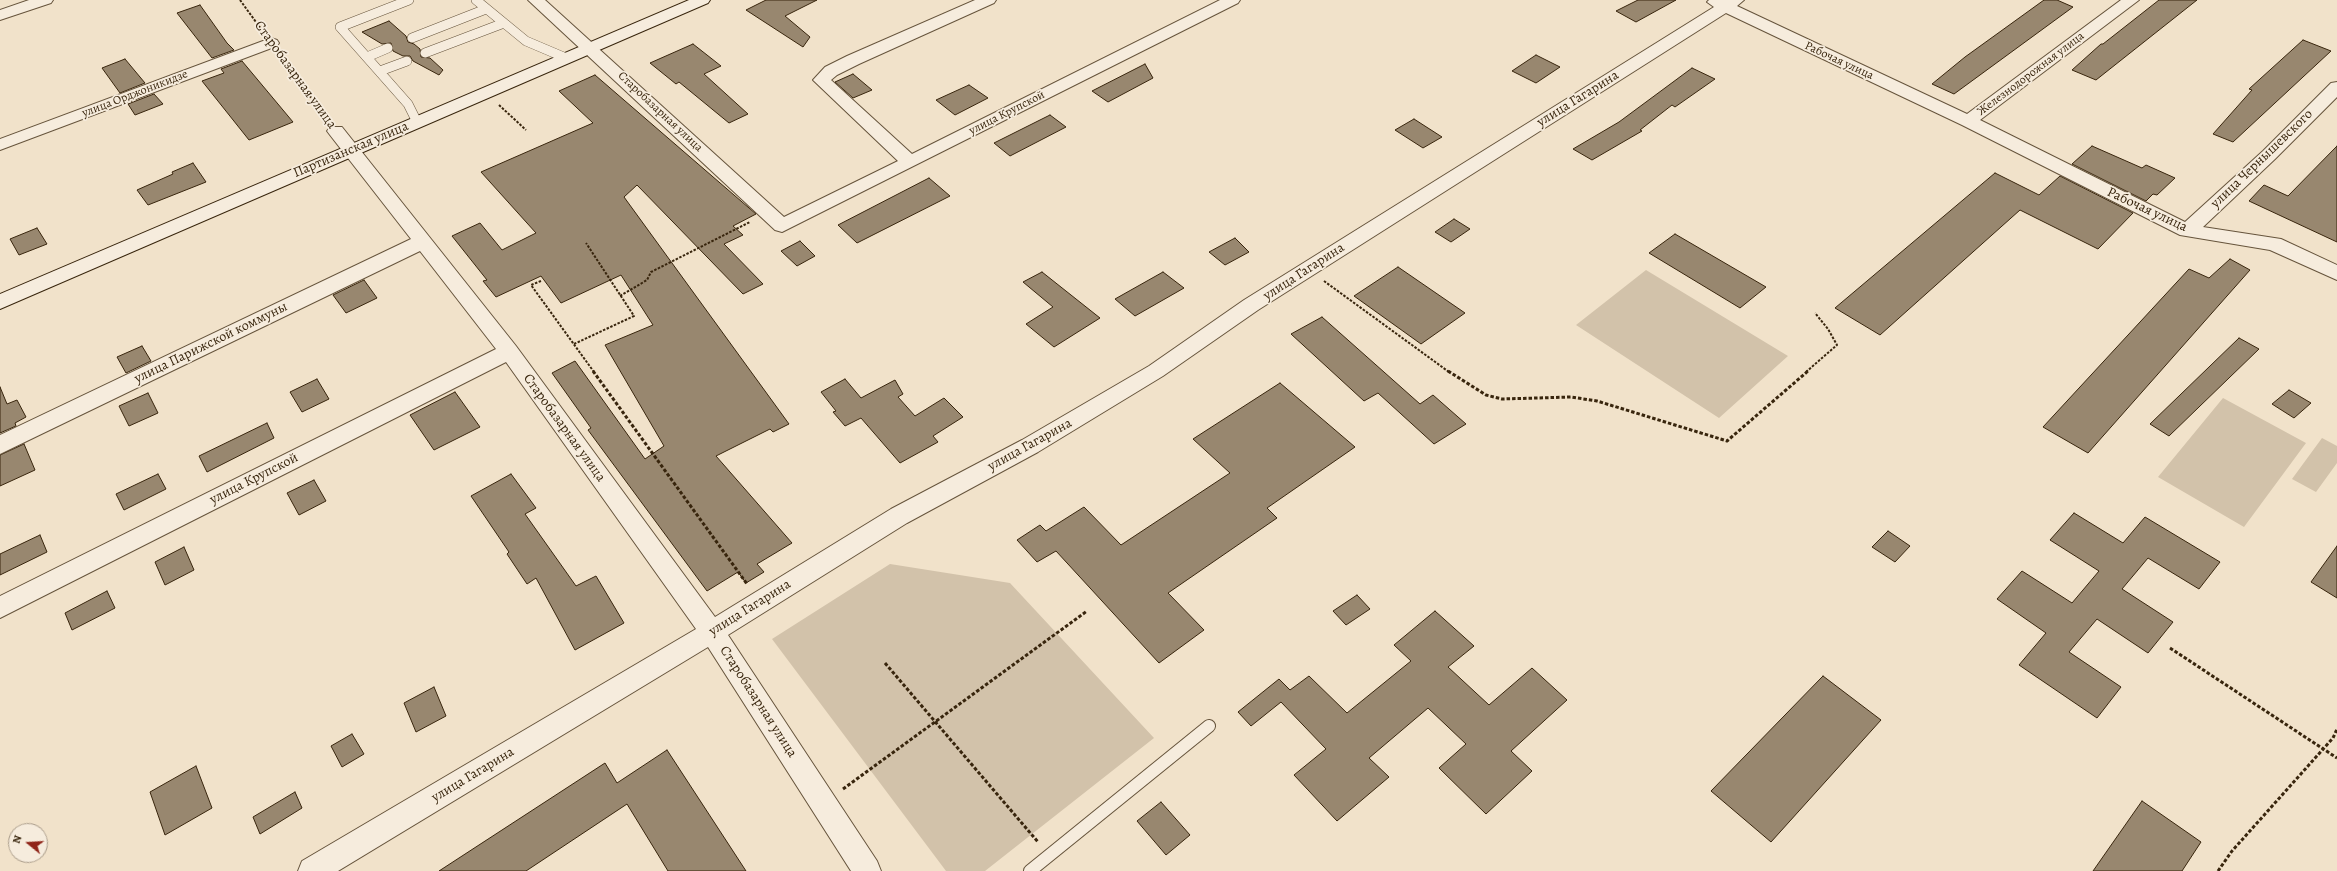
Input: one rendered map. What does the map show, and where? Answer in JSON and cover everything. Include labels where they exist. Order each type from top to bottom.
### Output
[{"type":"street","points":[[0,15],[45,0]]},
{"type":"street","name":"Старобазарная улица","points":[[536,0],[591,48],[782,226]]},
{"type":"street","name":"Партизанская улица","points":[[0,302],[350,150],[702,0]]},
{"type":"street","points":[[910,162],[821,80],[831,71],[853,60],[988,0]]},
{"type":"street","name":"улица Крупской","points":[[782,226],[1232,0]]},
{"type":"street","name":"Железнодорожная улица","points":[[2008,142],[1968,121],[2131,0]]},
{"type":"street","name":"Рабочая улица","points":[[1724,3],[1968,121]]},
{"type":"street","name":"улица Гагарина","points":[[312,871],[712,632],[899,516],[1030,446],[1156,372],[1251,305],[1724,3]]},
{"type":"street","name":"улица Орджоникидзе","points":[[0,145],[271,43]]},
{"type":"street","name":"улица Чернышевского","points":[[2187,231],[2269,155],[2337,87]]},
{"type":"street","name":"Старобазарная улица","points":[[336,131],[509,351],[712,632],[867,871]]},
{"type":"street","name":"Рабочая улица","points":[[2008,142],[2187,231],[2274,244],[2337,273]]},
{"type":"street","name":"улица Парижской коммуны","points":[[0,445],[422,242]]},
{"type":"street","name":"улица Крупской","points":[[0,608],[509,351]]},
{"type":"lane","points":[[409,0],[340,27],[408,104],[417,122]]},
{"type":"lane","points":[[476,0],[526,41],[566,58]]},
{"type":"lane","points":[[412,38],[486,9]]},
{"type":"lane","points":[[425,53],[504,23]]},
{"type":"lane","points":[[367,57],[388,48]]},
{"type":"lane","points":[[380,71],[407,61]]},
{"type":"lane","points":[[1030,871],[1209,726]]},
{"type":"path","name":"Старобазарная улица","points":[[240,0],[336,131]]},
{"type":"path","points":[[486,92],[526,130]]},
{"type":"path","points":[[620,296],[647,280],[651,272],[769,213]]},
{"type":"path","points":[[574,344],[634,316],[586,244]]},
{"type":"path","points":[[1308,269],[1398,336],[1468,385],[1486,395],[1502,400],[1572,397],[1597,401],[1656,418],[1727,442],[1837,345],[1828,328],[1814,313]]},
{"type":"path","points":[[541,281],[532,285],[760,602]]},
{"type":"path","points":[[824,804],[1087,611]]},
{"type":"path","points":[[2170,648],[2337,758]]},
{"type":"path","points":[[885,663],[1040,844]]},
{"type":"path","points":[[2218,871],[2232,851],[2333,738],[2337,729]]},
{"type":"shaded area","points":[[1646,270],[1788,356],[1719,418],[1576,325]]},
{"type":"shaded area","points":[[2223,398],[2306,443],[2244,527],[2158,477]]},
{"type":"shaded area","points":[[2322,438],[2337,446],[2337,463],[2316,492],[2292,479]]},
{"type":"shaded area","points":[[890,564],[1010,583],[1154,738],[985,871],[946,871],[772,639]]},
{"type":"building","points":[[766,0],[817,0],[785,16],[810,37],[803,47],[746,10]]},
{"type":"building","points":[[1638,0],[1676,0],[1636,22],[1616,11]]},
{"type":"building","points":[[2044,0],[2057,0],[2073,7],[1954,94],[1932,84],[1965,57]]},
{"type":"building","points":[[2159,0],[2197,0],[2096,80],[2072,70],[2101,44],[2103,44]]},
{"type":"building","points":[[200,5],[227,43],[234,50],[212,58],[177,13]]},
{"type":"building","points":[[389,21],[406,36],[408,42],[414,44],[420,49],[421,57],[430,58],[443,70],[439,75],[413,61],[410,56],[403,56],[393,51],[391,43],[382,44],[362,32]]},
{"type":"building","points":[[2303,40],[2331,51],[2233,142],[2213,134],[2252,90],[2249,89]]},
{"type":"building","points":[[693,44],[721,66],[704,74],[748,114],[729,123],[679,82],[676,84],[650,63]]},
{"type":"building","points":[[1536,55],[1560,67],[1536,83],[1512,71]]},
{"type":"building","points":[[125,59],[145,83],[120,93],[102,68]]},
{"type":"building","points":[[242,61],[293,122],[249,140],[202,81],[224,73],[221,69]]},
{"type":"building","points":[[1145,64],[1153,78],[1108,102],[1092,91]]},
{"type":"building","points":[[1692,68],[1715,79],[1675,107],[1672,105],[1640,130],[1642,131],[1592,160],[1573,149],[1619,122]]},
{"type":"building","points":[[853,74],[872,90],[853,98],[835,82]]},
{"type":"building","points":[[595,75],[756,214],[733,226],[743,235],[724,244],[763,284],[743,294],[637,185],[624,197],[789,424],[773,432],[770,429],[716,456],[792,543],[757,564],[764,572],[746,583],[738,572],[707,591],[588,430],[591,428],[552,373],[575,361],[645,459],[664,446],[605,345],[653,325],[621,275],[561,303],[541,276],[496,297],[483,281],[487,280],[452,236],[480,223],[502,250],[536,233],[481,172],[593,123],[559,91]]},
{"type":"building","points":[[969,85],[988,98],[955,115],[936,100]]},
{"type":"building","points":[[154,94],[163,104],[135,115],[128,104]]},
{"type":"building","points":[[1050,115],[1066,127],[1010,156],[994,143]]},
{"type":"building","points":[[1414,119],[1442,137],[1423,148],[1395,130]]},
{"type":"building","points":[[2092,146],[2142,168],[2146,165],[2175,178],[2157,195],[2153,194],[2146,201],[2072,164]]},
{"type":"building","points":[[2337,146],[2337,242],[2249,201],[2264,185],[2288,196]]},
{"type":"building","points":[[193,163],[206,182],[148,205],[137,190],[173,174],[172,172]]},
{"type":"building","points":[[1995,173],[2039,195],[2060,176],[2133,213],[2098,249],[2020,210],[1880,335],[1835,308]]},
{"type":"building","points":[[929,178],[950,196],[857,243],[838,225]]},
{"type":"building","points":[[1454,219],[1470,229],[1451,242],[1435,232]]},
{"type":"building","points":[[37,228],[47,244],[19,255],[10,239]]},
{"type":"building","points":[[1675,234],[1766,287],[1740,308],[1649,253]]},
{"type":"building","points":[[1235,238],[1249,252],[1225,265],[1209,252]]},
{"type":"building","points":[[800,241],[815,256],[797,266],[781,251]]},
{"type":"building","points":[[2230,259],[2250,270],[2088,453],[2043,427],[2189,269],[2209,278]]},
{"type":"building","points":[[1398,267],[1465,313],[1421,344],[1354,296]]},
{"type":"building","points":[[1042,272],[1100,318],[1054,347],[1026,324],[1053,307],[1023,282]]},
{"type":"building","points":[[1163,272],[1184,288],[1135,316],[1115,299]]},
{"type":"building","points":[[364,280],[377,298],[346,313],[333,295]]},
{"type":"building","points":[[1322,317],[1420,404],[1433,395],[1466,424],[1434,444],[1378,393],[1364,401],[1291,334]]},
{"type":"building","points":[[2239,338],[2259,349],[2169,436],[2150,424]]},
{"type":"building","points":[[142,346],[151,361],[126,373],[117,357]]},
{"type":"building","points":[[317,379],[329,399],[302,412],[290,392]]},
{"type":"building","points":[[845,379],[861,398],[895,380],[903,394],[898,397],[915,416],[944,398],[963,417],[933,436],[938,442],[900,463],[861,418],[845,426],[833,412],[836,411],[821,392]]},
{"type":"building","points":[[1280,383],[1355,447],[1267,508],[1277,518],[1168,593],[1204,630],[1159,663],[1056,551],[1037,562],[1017,540],[1040,525],[1046,531],[1084,507],[1121,545],[1230,473],[1193,439]]},
{"type":"building","points":[[0,387],[7,404],[17,400],[26,417],[15,423],[16,426],[0,433]]},
{"type":"building","points":[[2289,390],[2311,403],[2294,418],[2272,404]]},
{"type":"building","points":[[455,392],[480,427],[434,450],[410,415]]},
{"type":"building","points":[[148,393],[158,413],[129,426],[119,406]]},
{"type":"building","points":[[267,423],[274,438],[207,472],[199,456]]},
{"type":"building","points":[[24,444],[35,470],[0,486],[0,455]]},
{"type":"building","points":[[158,474],[166,489],[124,510],[116,494]]},
{"type":"building","points":[[511,474],[536,508],[525,514],[576,586],[596,576],[624,623],[575,650],[536,578],[527,584],[507,554],[509,552],[471,496]]},
{"type":"building","points":[[314,480],[326,501],[299,515],[287,493]]},
{"type":"building","points":[[2074,513],[2123,543],[2145,517],[2220,562],[2199,589],[2148,558],[2122,589],[2173,622],[2148,653],[2097,619],[2069,652],[2121,687],[2097,718],[2019,665],[2046,633],[1997,599],[2022,571],[2072,603],[2099,571],[2050,540]]},
{"type":"building","points":[[1888,531],[1910,546],[1895,562],[1872,547]]},
{"type":"building","points":[[40,535],[47,552],[0,575],[0,554]]},
{"type":"building","points":[[2337,546],[2337,598],[2311,582]]},
{"type":"building","points":[[184,547],[194,570],[165,585],[155,562]]},
{"type":"building","points":[[107,591],[115,608],[72,630],[65,613]]},
{"type":"building","points":[[1357,595],[1370,609],[1346,625],[1333,611]]},
{"type":"building","points":[[1435,611],[1474,646],[1448,667],[1489,705],[1532,668],[1567,700],[1511,751],[1532,771],[1486,814],[1439,768],[1466,744],[1428,708],[1369,758],[1389,777],[1337,821],[1294,775],[1326,749],[1281,702],[1251,726],[1238,712],[1279,679],[1290,690],[1309,676],[1347,713],[1411,661],[1394,645]]},
{"type":"building","points":[[1823,676],[1881,720],[1771,842],[1711,791]]},
{"type":"building","points":[[434,687],[446,716],[416,732],[404,703]]},
{"type":"building","points":[[352,734],[364,754],[342,767],[331,746]]},
{"type":"building","points":[[667,750],[746,871],[668,871],[627,804],[526,871],[439,871],[605,763],[617,783]]},
{"type":"building","points":[[196,766],[212,808],[165,835],[150,792]]},
{"type":"building","points":[[295,792],[302,808],[260,834],[253,817]]},
{"type":"building","points":[[2142,801],[2201,842],[2182,871],[2093,871]]},
{"type":"building","points":[[1161,802],[1190,835],[1166,855],[1137,821]]}]
